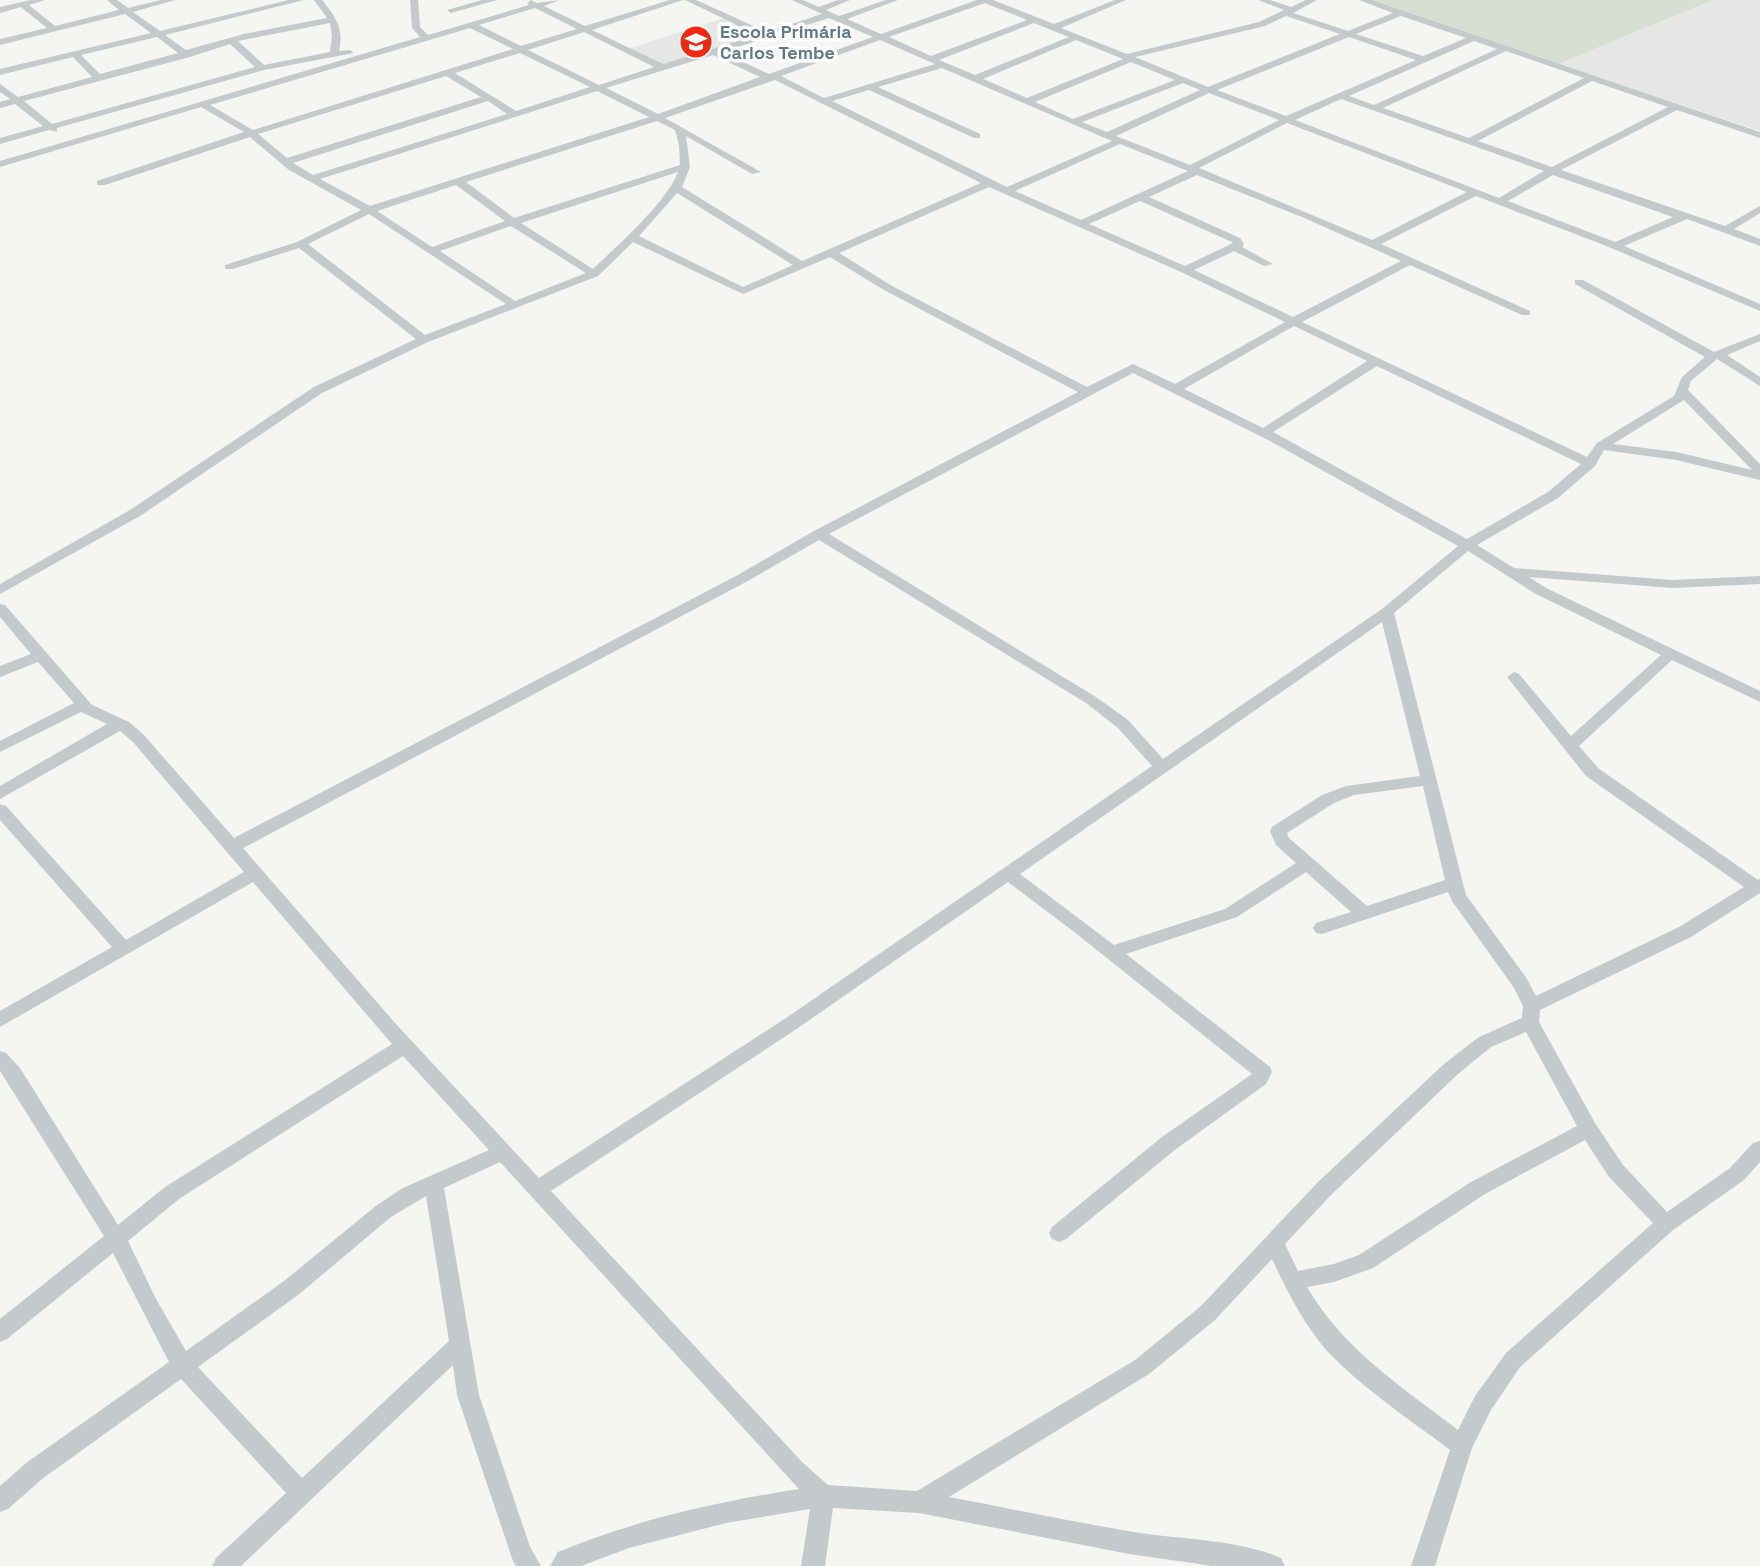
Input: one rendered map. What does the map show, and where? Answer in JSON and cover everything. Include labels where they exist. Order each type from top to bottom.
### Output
[{"type":"street","points":[[0,10],[41,0]]},
{"type":"street","points":[[111,0],[187,55]]},
{"type":"street","points":[[2,42],[171,0]]},
{"type":"street","points":[[0,72],[300,0]]},
{"type":"street","points":[[318,0],[333,20],[338,36],[334,53]]},
{"type":"street","points":[[414,0],[416,28],[426,38]]},
{"type":"street","points":[[451,10],[493,0]]},
{"type":"street","points":[[526,0],[661,67]]},
{"type":"street","points":[[0,164],[555,0]]},
{"type":"street","points":[[101,183],[678,0]]},
{"type":"street","points":[[690,0],[764,34]]},
{"type":"street","points":[[796,0],[1073,122],[1306,215],[1526,313]]},
{"type":"street","points":[[818,10],[846,0]]},
{"type":"street","points":[[839,19],[894,0]]},
{"type":"street","points":[[229,267],[301,244],[369,210],[460,183],[773,78],[985,0],[1208,90],[1614,246],[1760,309]]},
{"type":"street","points":[[1055,27],[1122,0]]},
{"type":"street","points":[[1262,0],[1350,35],[1425,60]]},
{"type":"street","points":[[1026,102],[1128,58],[1176,43],[1240,30],[1313,0]]},
{"type":"street","points":[[1363,0],[1760,135]]},
{"type":"street","points":[[22,5],[54,29]]},
{"type":"street","points":[[1107,136],[1208,90],[1401,13]]},
{"type":"street","points":[[313,178],[829,15]]},
{"type":"street","points":[[930,60],[1036,19]]},
{"type":"street","points":[[0,105],[232,41],[333,20]]},
{"type":"street","points":[[471,25],[597,90],[679,128],[756,172]]},
{"type":"street","points":[[974,79],[1078,36]]},
{"type":"street","points":[[1082,223],[1141,197],[1286,120],[1473,38]]},
{"type":"street","points":[[232,41],[262,68]]},
{"type":"street","points":[[2,42],[15,49]]},
{"type":"street","points":[[1375,108],[1506,48]]},
{"type":"street","points":[[713,51],[826,100],[989,183],[1185,270],[1590,463]]},
{"type":"street","points":[[0,141],[262,68],[334,53],[372,52]]},
{"type":"street","points":[[75,54],[99,79]]},
{"type":"street","points":[[24,56],[34,64]]},
{"type":"street","points":[[826,100],[943,65]]},
{"type":"street","points":[[447,72],[516,115]]},
{"type":"street","points":[[1471,141],[1593,77]]},
{"type":"street","points":[[1073,122],[1183,80]]},
{"type":"street","points":[[0,87],[68,144]]},
{"type":"street","points":[[870,87],[976,136]]},
{"type":"street","points":[[1340,96],[1683,217]]},
{"type":"street","points":[[285,162],[489,99]]},
{"type":"street","points":[[204,104],[250,134],[285,162],[369,210],[516,306]]},
{"type":"street","points":[[1499,202],[1676,106]]},
{"type":"street","points":[[0,590],[135,513],[318,390],[424,340],[594,274],[676,188],[685,167],[684,145],[679,128]]},
{"type":"street","points":[[1006,191],[1119,141]]},
{"type":"street","points":[[433,250],[575,200],[685,167]]},
{"type":"street","points":[[460,183],[514,223],[594,274]]},
{"type":"street","points":[[632,237],[743,291],[833,254],[989,183]]},
{"type":"street","points":[[676,188],[803,265]]},
{"type":"street","points":[[1371,245],[1474,193]]},
{"type":"street","points":[[1141,197],[1236,240],[1239,244],[1185,270]]},
{"type":"street","points":[[1725,230],[1760,209]]},
{"type":"street","points":[[1614,246],[1687,215],[1760,243]]},
{"type":"street","points":[[301,244],[424,340]]},
{"type":"street","points":[[1235,247],[1268,264]]},
{"type":"street","points":[[833,254],[888,288],[1085,391]]},
{"type":"street","points":[[1175,389],[1293,322],[1408,262]]},
{"type":"street","points":[[1579,282],[1716,355],[1760,382]]},
{"type":"street","points":[[537,1190],[792,1023],[1387,612],[1467,545],[1553,495],[1590,463],[1601,446],[1679,398],[1686,380],[1716,355],[1760,337]]},
{"type":"street","points":[[1263,433],[1376,361]]},
{"type":"street","points":[[233,846],[741,579],[819,534],[1085,391],[1133,368],[1263,433],[1467,545],[1570,606],[1760,697]]},
{"type":"street","points":[[1683,392],[1760,473]]},
{"type":"street","points":[[1601,446],[1676,456],[1760,473]]},
{"type":"street","points":[[819,534],[1091,700],[1123,724],[1162,767]]},
{"type":"street","points":[[1512,572],[1673,584],[1760,580]]},
{"type":"street","points":[[0,608],[83,705],[93,713],[120,724],[138,738],[405,1045],[794,1470],[823,1496]]},
{"type":"street","points":[[1387,612],[1458,897],[1504,959],[1588,1129],[1616,1171],[1666,1224]]},
{"type":"street","points":[[1570,745],[1670,654]]},
{"type":"street","points":[[0,672],[41,655]]},
{"type":"street","points":[[919,1502],[1142,1367],[1208,1313],[1325,1188],[1451,1069],[1485,1042],[1531,1014],[1685,932],[1758,886],[1592,772],[1514,677]]},
{"type":"street","points":[[0,747],[83,705]]},
{"type":"street","points":[[0,793],[120,724]]},
{"type":"street","points":[[1364,913],[1306,864],[1282,841],[1278,831],[1328,799],[1352,790],[1429,780]]},
{"type":"street","points":[[0,810],[124,950]]},
{"type":"street","points":[[1112,952],[1231,913],[1306,864]]},
{"type":"street","points":[[0,1020],[256,873]]},
{"type":"street","points":[[1008,874],[1112,952],[1263,1072],[1259,1079],[1169,1143],[1059,1233]]},
{"type":"street","points":[[1322,928],[1455,883]]},
{"type":"street","points":[[0,1332],[183,1185],[405,1045]]},
{"type":"street","points":[[0,1058],[13,1073],[117,1240],[149,1307],[183,1366],[300,1492]]},
{"type":"street","points":[[1291,1281],[1334,1273],[1366,1262],[1478,1188],[1588,1129]]},
{"type":"street","points":[[1423,1566],[1462,1446],[1483,1403],[1513,1360],[1608,1279],[1666,1224],[1737,1174],[1760,1149]]},
{"type":"street","points":[[0,1501],[34,1471],[291,1288],[384,1211],[410,1194],[503,1152]]},
{"type":"street","points":[[434,1184],[468,1395],[521,1553],[529,1566]]},
{"type":"street","points":[[1274,1242],[1291,1281],[1342,1350],[1462,1446]]},
{"type":"street","points":[[224,1566],[460,1344]]},
{"type":"street","points":[[813,1566],[823,1496]]},
{"type":"street","points":[[562,1566],[566,1560],[629,1536],[726,1512],[823,1496],[919,1502],[1230,1562],[1273,1566]]},
{"type":"shaded area","points":[[1369,0],[1713,0],[1558,64]]},
{"type":"shaded area","points":[[1713,0],[1760,0],[1760,131],[1558,64]]},
{"type":"shaded area","name":"Escola Primária Carlos Tembe","points":[[727,17],[764,34],[661,67],[627,49]]},
{"type":"place","name":"Escola Primária Carlos Tembe","points":[[696,42]]}]
